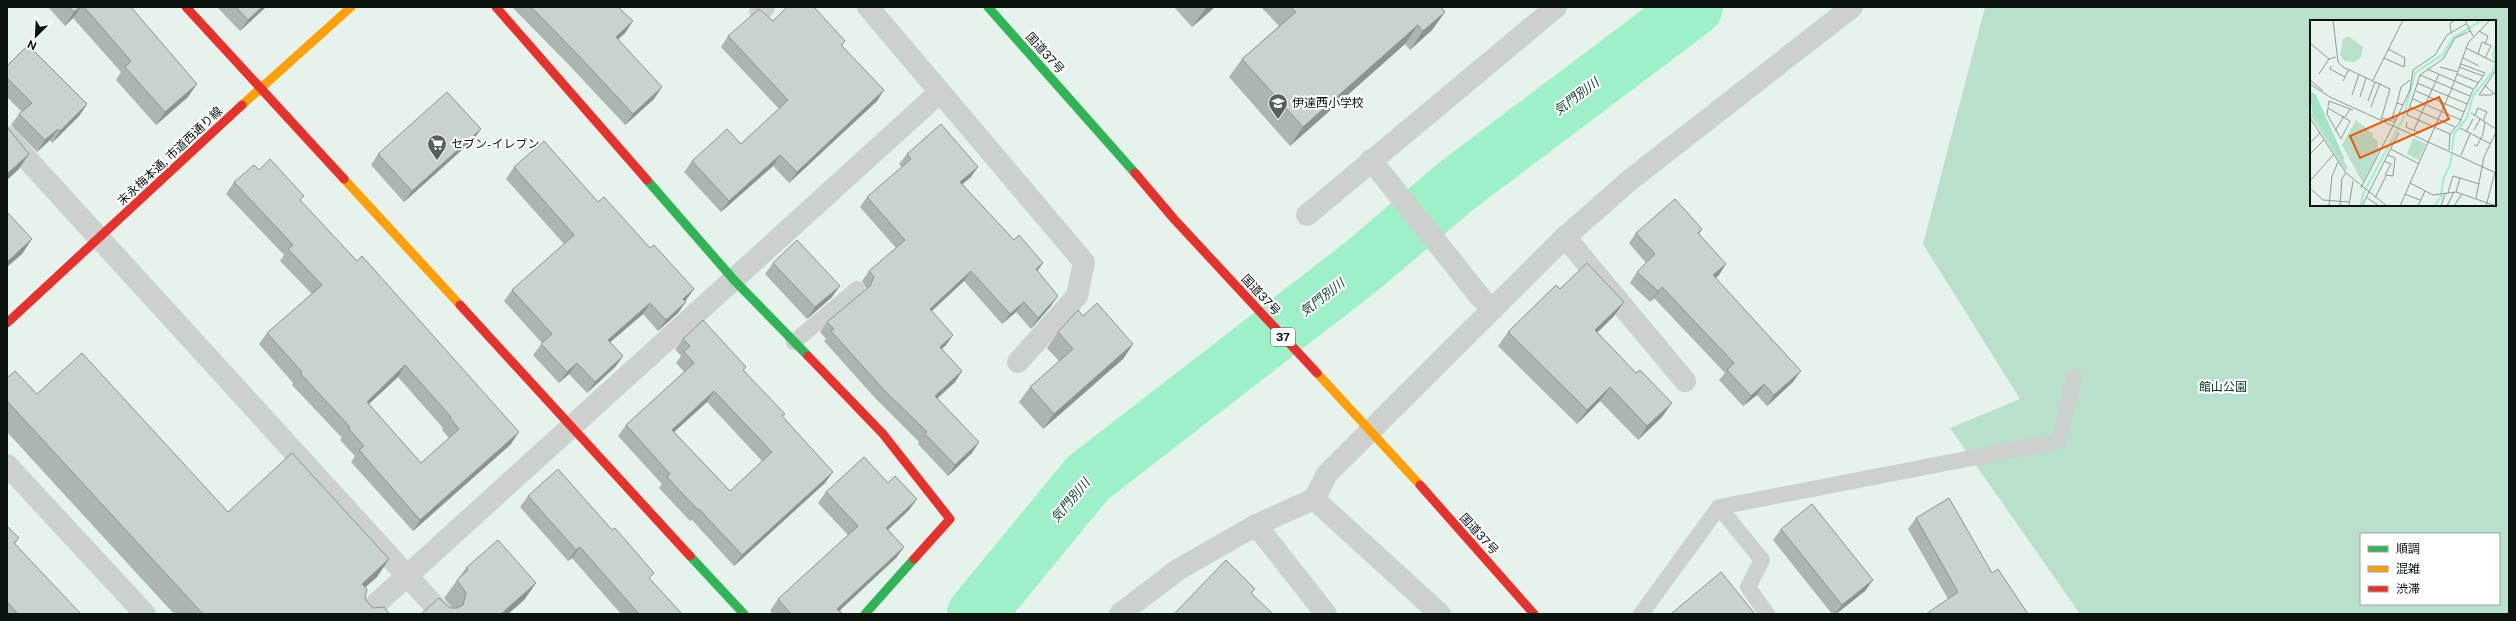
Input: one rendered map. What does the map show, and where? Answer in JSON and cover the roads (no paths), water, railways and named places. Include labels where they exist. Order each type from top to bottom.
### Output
[{"type":"main road","points":[[186,7],[572,425],[744,614]]},
{"type":"main road","name":"末永梅本通, 市道西通り線","points":[[7,323],[100,239],[260,88],[351,7]]},
{"type":"main road","points":[[496,7],[734,280],[883,434],[950,519],[865,614]]},
{"type":"main road","name":"国道37号","points":[[988,7],[1120,155],[1174,219],[1392,454],[1534,614]]},
{"type":"street","points":[[868,7],[1084,262],[1077,296],[1018,362]]},
{"type":"street","points":[[1307,215],[1556,7]]},
{"type":"street","points":[[1120,614],[1179,569],[1256,525],[1314,499],[1327,474],[1487,304],[1630,180],[1852,7]]},
{"type":"street","points":[[365,614],[406,575],[734,280],[940,92]]},
{"type":"street","points":[[7,137],[442,614]]},
{"type":"street","points":[[1372,160],[1388,182],[1487,304]]},
{"type":"street","points":[[1565,237],[1685,381]]},
{"type":"street","points":[[7,465],[145,614]]},
{"type":"street","points":[[1314,499],[1440,614]]},
{"type":"street","points":[[1256,525],[1326,614]]},
{"type":"lane","points":[[794,342],[857,289]]},
{"type":"lane","points":[[1641,614],[1719,507],[2059,441],[2074,377]]},
{"type":"lane","points":[[1719,507],[1762,560],[1748,587],[1767,614]]},
{"type":"waterway","name":"気門別川","points":[[976,614],[1088,478],[1362,266],[1455,187],[1694,7]]},
{"type":"place","name":"伊達西小学校","points":[[1278,120]]},
{"type":"place","name":"セブン-イレブン","points":[[437,161]]},
{"type":"park label","name":"館山公園","points":[[2223,387]]}]
